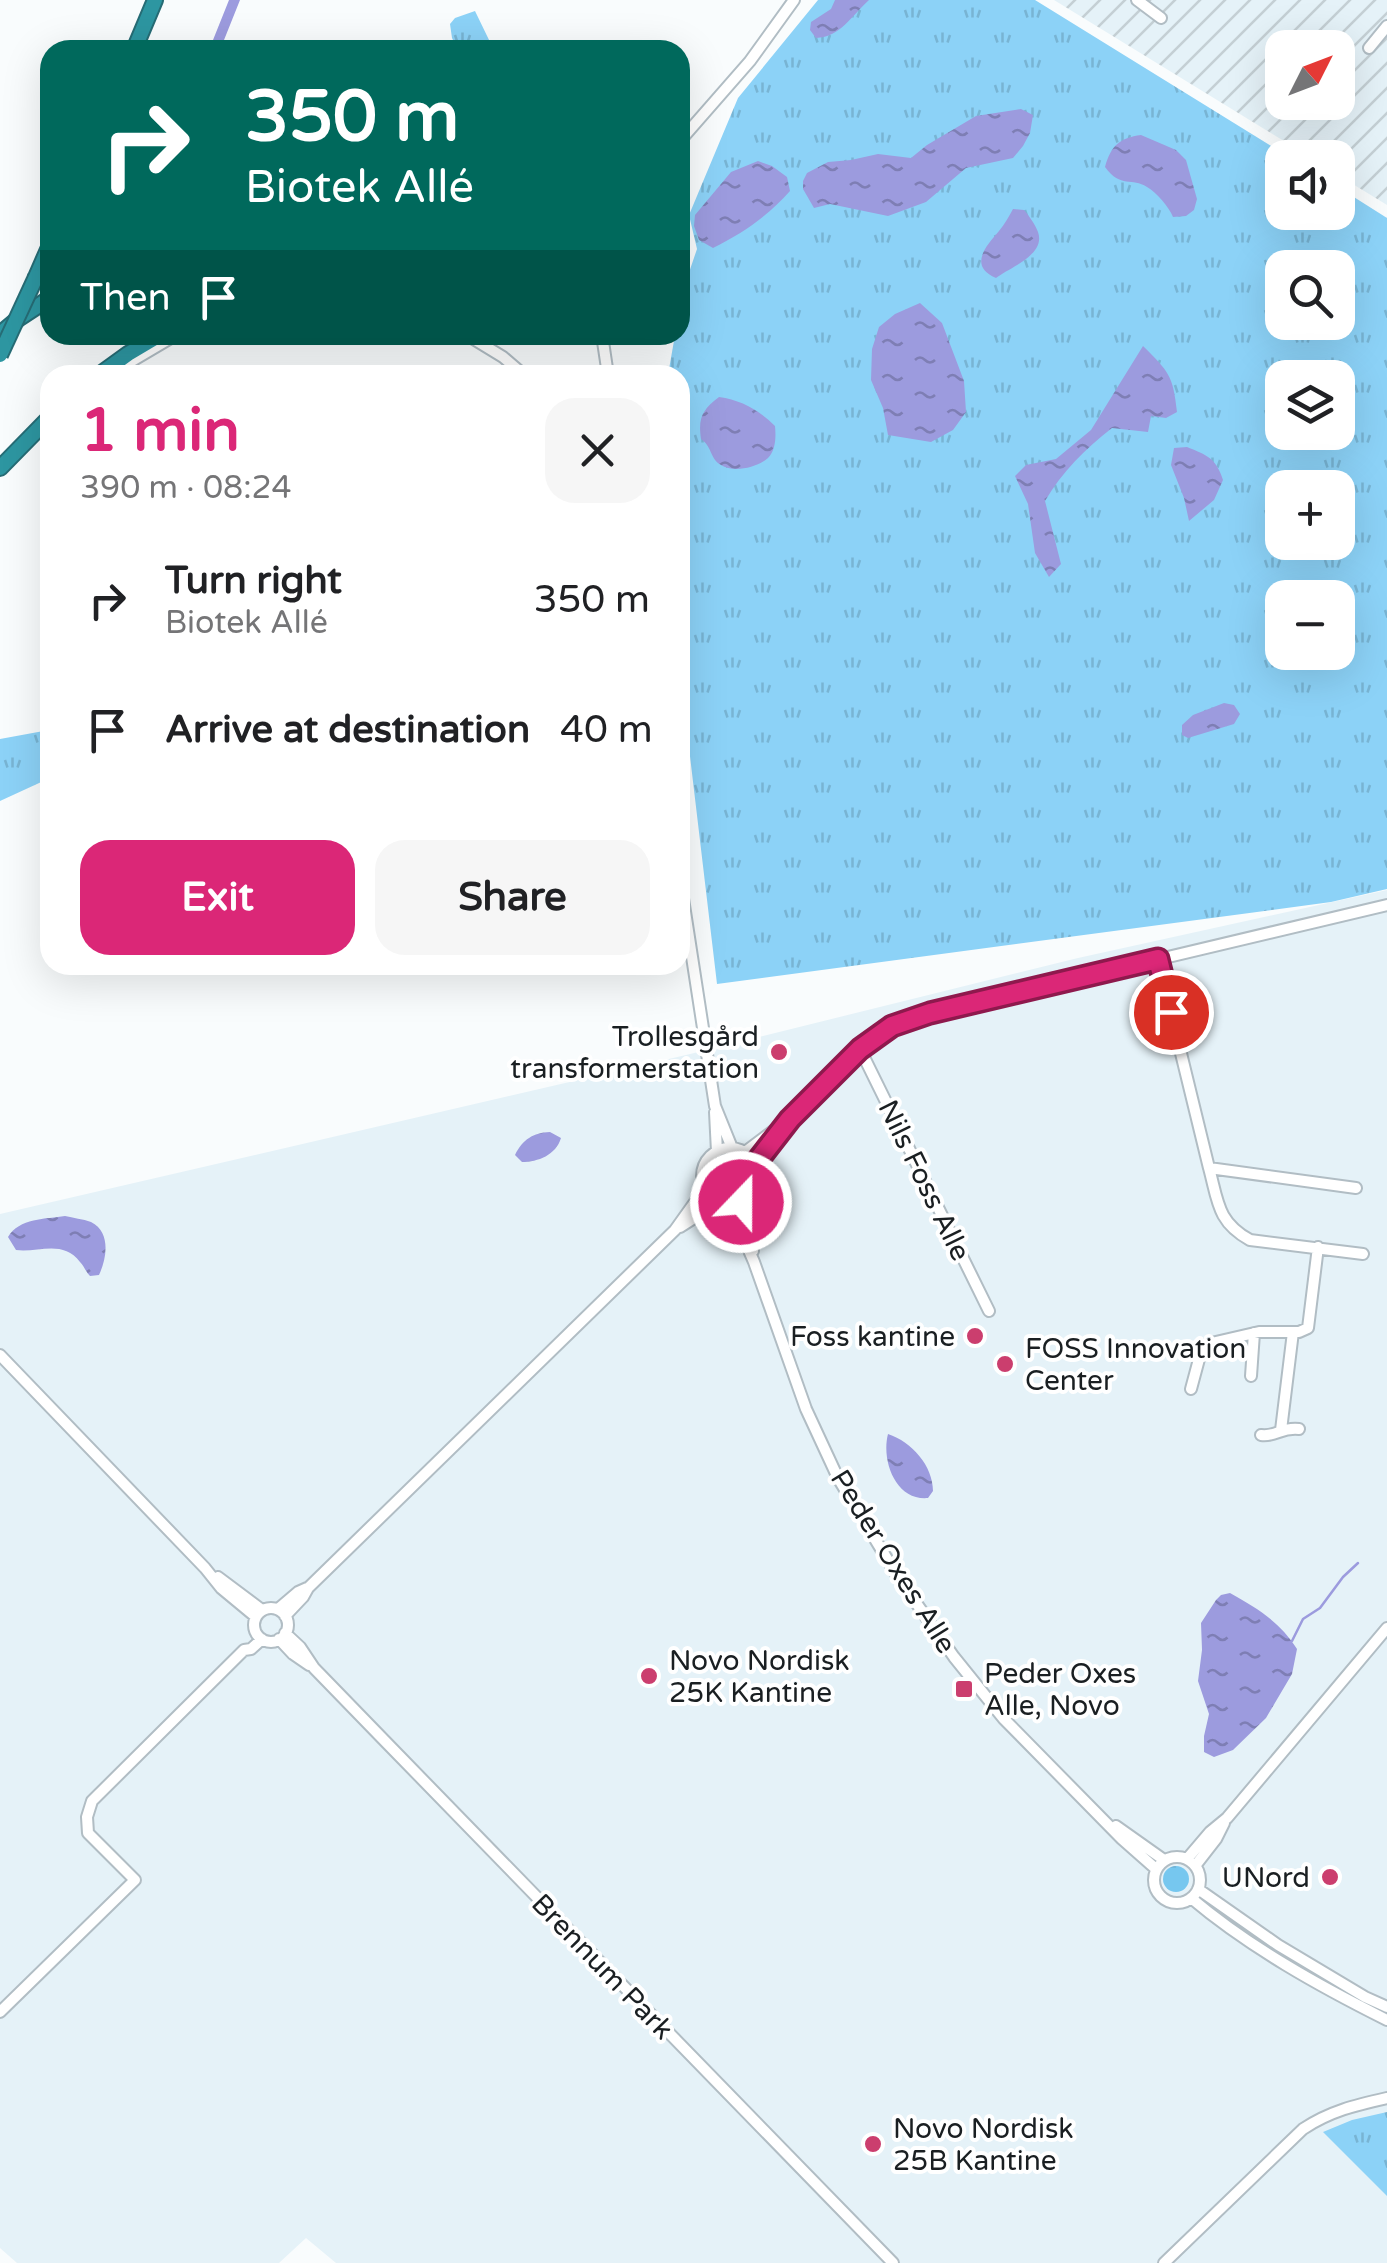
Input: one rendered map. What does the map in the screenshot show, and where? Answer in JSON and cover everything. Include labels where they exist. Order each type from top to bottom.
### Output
[{"type":"highway","points":[[138,40],[155,0]]},
{"type":"highway","points":[[0,356],[40,269]]},
{"type":"highway","points":[[0,334],[40,305]]},
{"type":"highway","points":[[113,365],[143,345]]},
{"type":"highway","points":[[0,468],[40,428]]},
{"type":"street","points":[[690,130],[750,61],[794,0]]},
{"type":"street","points":[[1141,1],[1161,18]]},
{"type":"street","points":[[1368,48],[1387,26]]},
{"type":"street","points":[[127,365],[160,345]]},
{"type":"street","points":[[482,345],[512,365]]},
{"type":"street","points":[[0,468],[40,434]]},
{"type":"street","points":[[675,1230],[724,1203],[752,1194],[757,1183],[755,1164],[790,1119],[860,1049],[910,1018],[1387,905]]},
{"type":"street","points":[[690,944],[715,1106],[717,1152]]},
{"type":"street","points":[[1158,959],[1222,1215],[1237,1233],[1250,1240],[1362,1254]]},
{"type":"street","name":"Nils Foss Alle","points":[[860,1049],[989,1310]]},
{"type":"street","points":[[715,1106],[738,1150],[755,1164]]},
{"type":"street","points":[[724,1203],[705,1188],[702,1180],[710,1157],[717,1152],[738,1150],[790,1119]]},
{"type":"street","points":[[1210,1168],[1356,1188]]},
{"type":"street","points":[[0,1355],[220,1588],[259,1613],[282,1613],[304,1597],[308,1588],[675,1230],[705,1188]]},
{"type":"street","name":"Peder Oxes Alle","points":[[746,1199],[754,1262]]},
{"type":"street","name":"Peder Oxes Alle","points":[[724,1203],[754,1262],[806,1410],[838,1478],[877,1543],[954,1657],[1004,1719],[1102,1818],[1160,1865]]},
{"type":"street","points":[[1190,1389],[1204,1346],[1254,1333],[1305,1330],[1309,1325],[1318,1247]]},
{"type":"street","points":[[1281,1430],[1293,1332]]},
{"type":"street","points":[[1251,1376],[1254,1333]]},
{"type":"street","points":[[1261,1436],[1299,1429]]},
{"type":"street","points":[[259,1613],[259,1635]]},
{"type":"street","points":[[259,1635],[271,1642],[282,1636],[288,1626],[282,1613]]},
{"type":"street","points":[[1191,1862],[1210,1832],[1227,1818],[1387,1628]]},
{"type":"street","points":[[0,2012],[135,1880],[88,1833],[92,1801],[244,1650],[245,1644],[259,1635]]},
{"type":"street","name":"Brennum Park","points":[[282,1636],[300,1647],[314,1668],[893,2263]]},
{"type":"street","points":[[1179,1857],[1191,1862],[1200,1881],[1195,1893],[1185,1902],[1171,1902],[1159,1896],[1154,1883],[1160,1865],[1179,1857]]},
{"type":"street","points":[[1195,1893],[1365,1997],[1387,2006]]},
{"type":"street","points":[[1195,1893],[1208,1912],[1270,1954],[1387,2020]]},
{"type":"street","points":[[1164,2263],[1302,2130],[1342,2108],[1387,2098]]},
{"type":"shaded area","points":[[1054,0],[1387,0],[1387,205],[1355,185],[1355,140],[1282,140]]},
{"type":"shaded area","points":[[1387,890],[1387,2263],[336,2263],[306,2238],[279,2263],[17,2263],[0,2248],[0,1214],[686,1055],[1078,958]]},
{"type":"green space","points":[[818,0],[1035,0],[1265,142],[1265,230],[1355,230],[1355,198],[1387,218],[1387,889],[1331,902],[717,984],[690,756],[690,365],[670,365],[673,345],[690,345],[690,270],[697,249],[690,219],[738,98]]},
{"type":"green space","points":[[475,11],[489,40],[453,40],[450,24],[455,18]]},
{"type":"green space","points":[[40,732],[40,783],[0,801],[0,739]]},
{"type":"green space","points":[[1176,1866],[1185,1870],[1189,1879],[1185,1888],[1176,1892],[1167,1888],[1163,1879],[1167,1870]]},
{"type":"green space","points":[[1387,2112],[1387,2196],[1323,2132]]},
{"type":"water","points":[[229,0],[240,0],[224,40],[213,40]]},
{"type":"water","points":[[835,0],[869,0],[839,29],[816,38],[810,30],[811,22],[831,9]]},
{"type":"water","points":[[1021,109],[1033,115],[1030,133],[1013,158],[966,168],[926,202],[888,216],[830,204],[814,208],[803,189],[807,173],[828,162],[878,154],[911,158],[976,116]]},
{"type":"water","points":[[1141,135],[1176,150],[1186,160],[1197,199],[1194,210],[1186,216],[1173,217],[1151,190],[1116,178],[1105,167],[1117,144]]},
{"type":"water","points":[[758,161],[787,177],[790,191],[764,216],[713,248],[699,240],[695,215],[731,172]]},
{"type":"water","points":[[1013,209],[1024,210],[1037,229],[1039,240],[1032,254],[996,278],[983,268],[982,256]]},
{"type":"water","points":[[920,303],[942,323],[964,381],[966,412],[953,430],[931,442],[888,435],[883,408],[871,380],[872,349],[879,327],[895,314]]},
{"type":"water","points":[[1143,346],[1168,375],[1177,412],[1166,418],[1151,416],[1148,432],[1112,428],[1059,480],[1045,501],[1061,564],[1049,577],[1035,553],[1028,504],[1015,476],[1026,465],[1056,459],[1091,430]]},
{"type":"water","points":[[719,397],[749,407],[775,426],[774,447],[763,462],[732,469],[721,465],[701,439],[702,415]]},
{"type":"water","points":[[1187,447],[1210,458],[1223,480],[1214,500],[1189,521],[1171,465],[1174,448]]},
{"type":"water","points":[[1224,703],[1234,705],[1240,714],[1234,724],[1188,738],[1182,735],[1182,725],[1193,715]]},
{"type":"water","points":[[550,1132],[561,1138],[551,1153],[522,1162],[515,1155],[529,1138]]},
{"type":"water","points":[[65,1216],[91,1222],[102,1232],[105,1253],[99,1275],[90,1276],[66,1251],[16,1250],[8,1237],[26,1223]]},
{"type":"water","points":[[888,1434],[905,1443],[925,1464],[933,1491],[928,1498],[907,1493],[893,1477],[887,1456]]},
{"type":"water","points":[[1230,1593],[1267,1616],[1297,1649],[1292,1674],[1266,1718],[1233,1750],[1214,1757],[1204,1752],[1209,1714],[1198,1681],[1201,1623],[1216,1600]]},
{"type":"waterway","points":[[1292,1641],[1303,1619],[1320,1608],[1358,1563]]},
{"type":"place","name":"Trollesgård transformerstation","points":[[779,1052]]},
{"type":"place","name":"Foss kantine","points":[[975,1336]]},
{"type":"place","name":"FOSS Innovation Center","points":[[1005,1364]]},
{"type":"place","name":"Novo Nordisk 25K Kantine","points":[[649,1676]]},
{"type":"place","name":"Peder Oxes Alle, Novo","points":[[964,1689]]},
{"type":"place","name":"UNord","points":[[1330,1877]]},
{"type":"place","name":"Novo Nordisk 25B Kantine","points":[[873,2144]]},
{"type":"route","points":[[741,1202],[756,1187],[755,1164],[790,1119],[875,1036],[910,1018],[1158,959],[1171,1012]]}]
